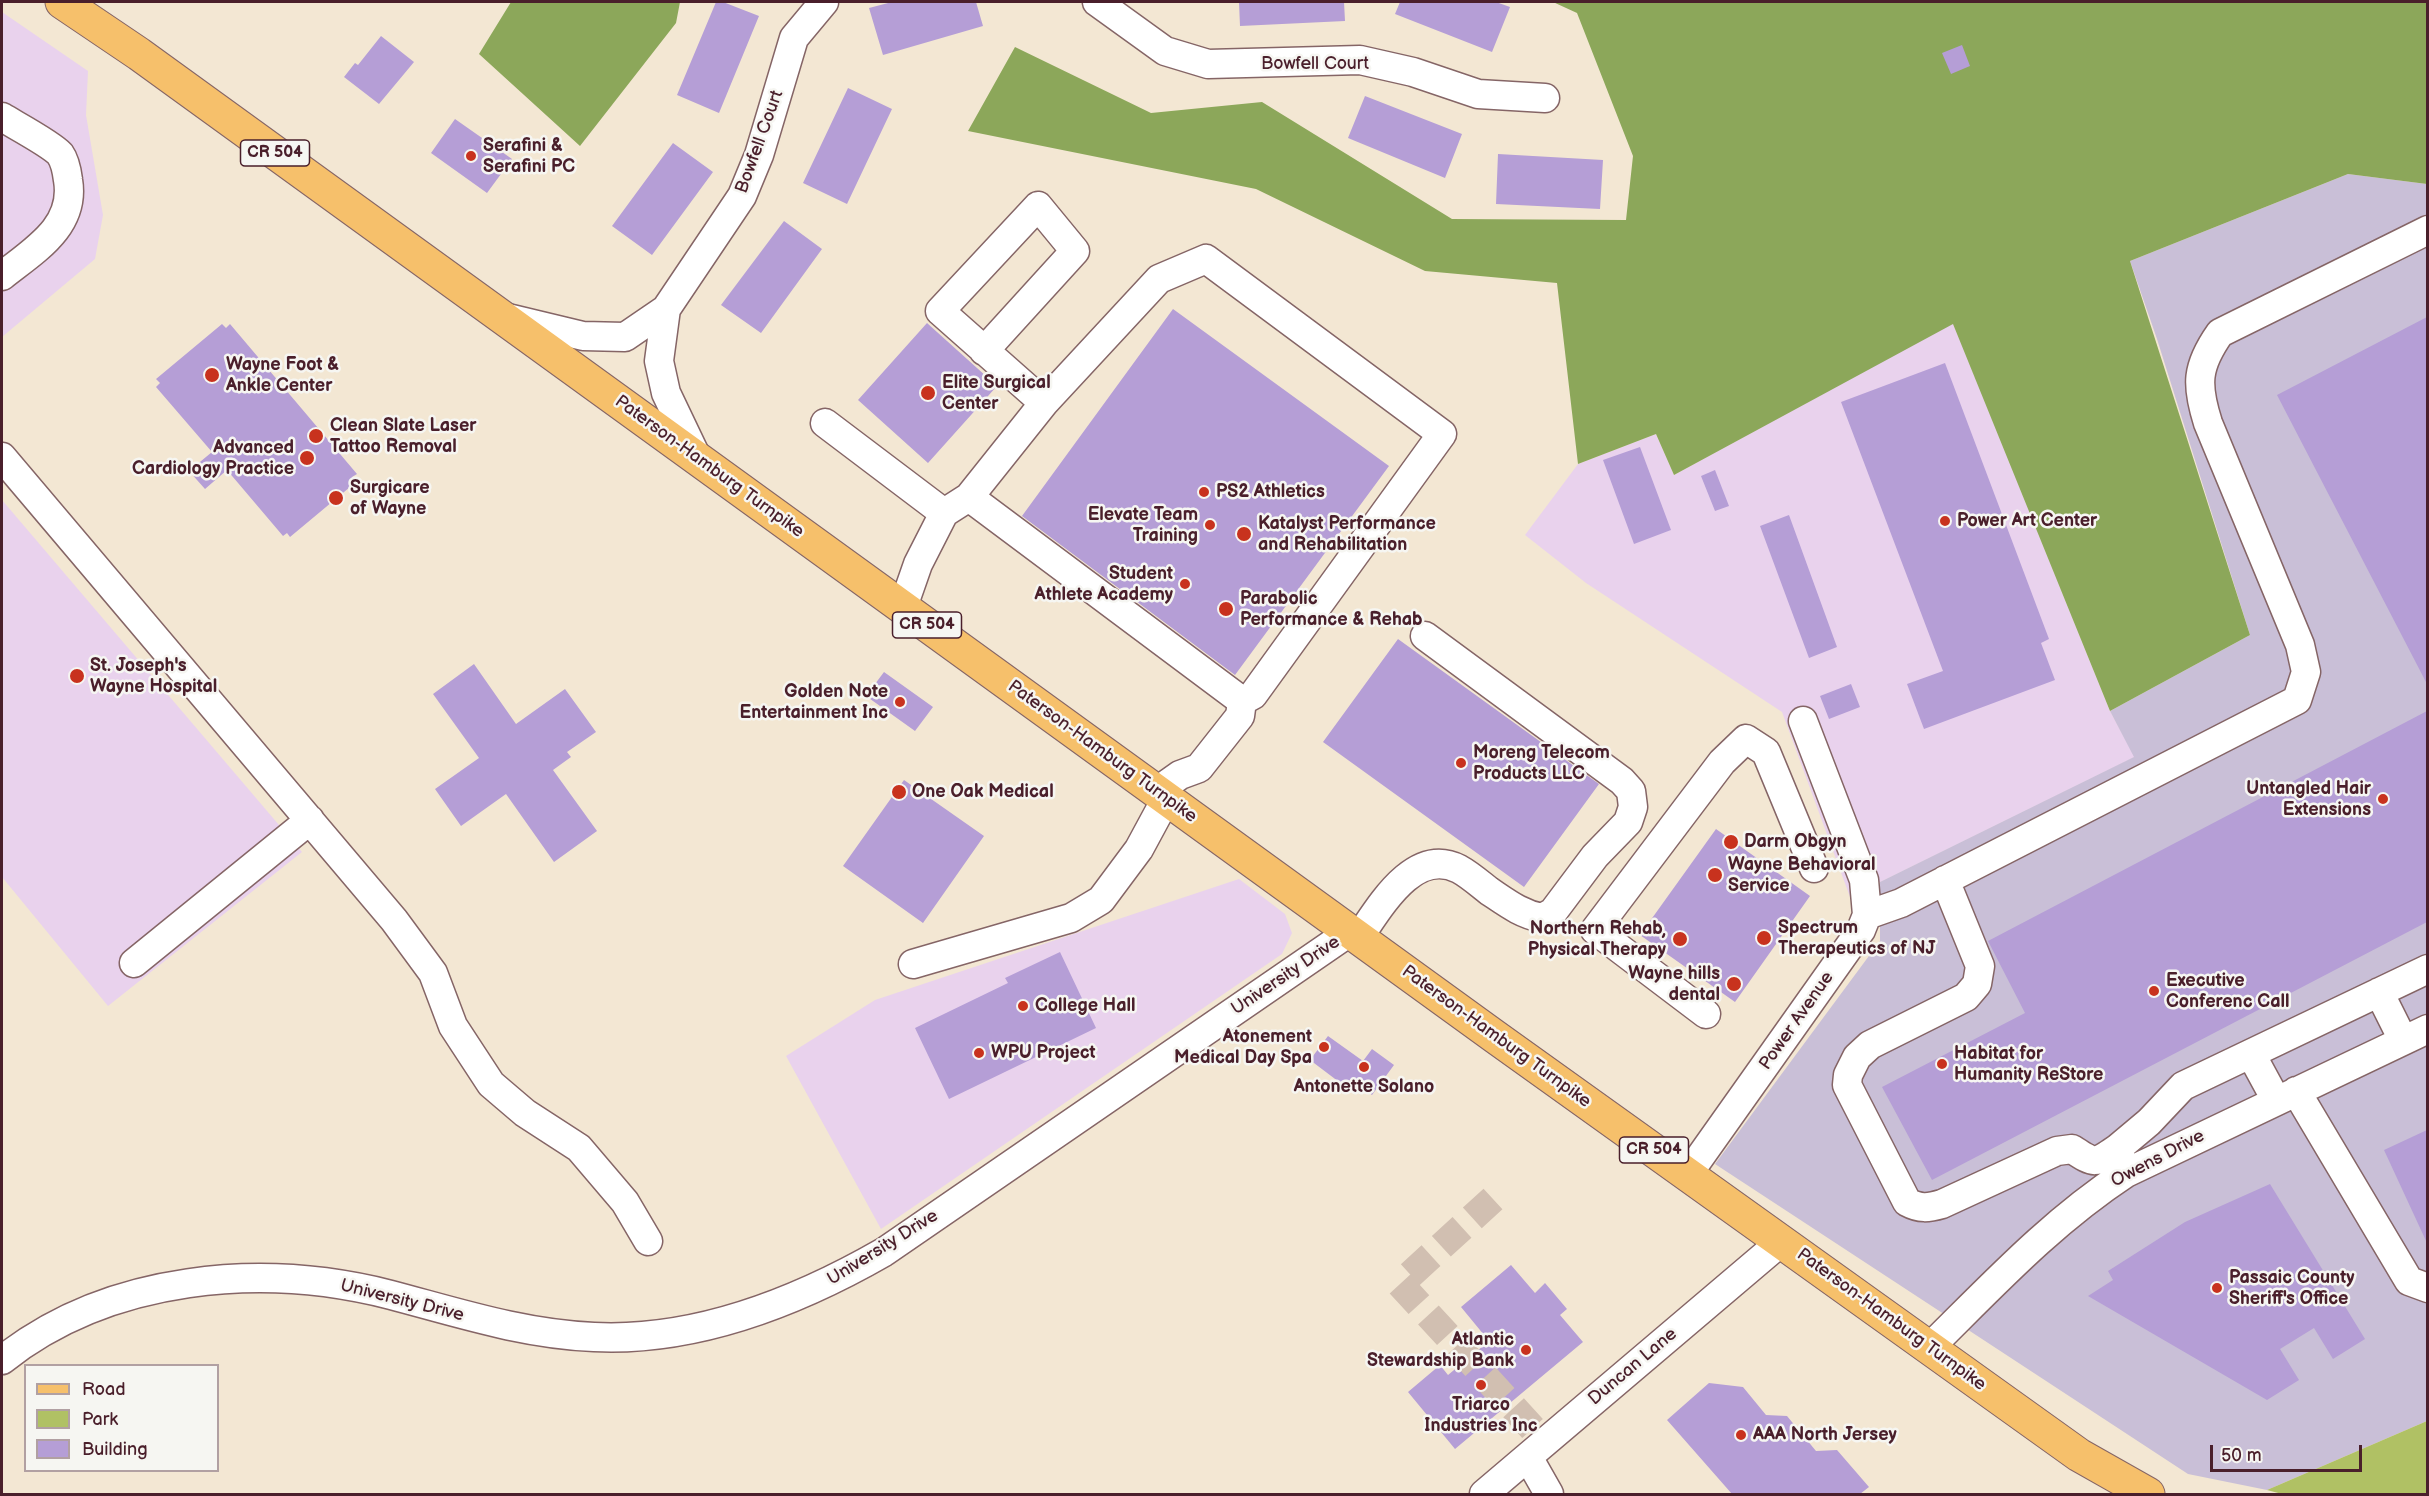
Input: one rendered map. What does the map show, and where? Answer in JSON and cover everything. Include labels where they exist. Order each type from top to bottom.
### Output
[{"type":"main road","name":"Paterson-Hamburg Turnpike","points":[[62,2],[501,316],[1929,1348],[2079,1455],[2148,1494]]},
{"type":"street","name":"Bowfell Court","points":[[501,316],[583,336],[625,337],[666,309],[742,196],[759,155],[794,38],[824,2]]},
{"type":"street","name":"Bowfell Court","points":[[1097,2],[1165,51],[1208,64],[1360,60],[1413,72],[1478,94],[1545,98]]},
{"type":"street","points":[[2,117],[59,154],[66,169],[70,192],[66,214],[51,237],[2,276]]},
{"type":"street","points":[[984,351],[1075,251],[1038,206],[940,311],[984,351],[1044,403]]},
{"type":"street","points":[[1803,721],[1864,880],[1867,915],[1901,903],[2297,700],[2306,672],[2300,645],[2208,423],[2199,395],[2200,375],[2209,350],[2220,333],[2427,230]]},
{"type":"street","points":[[903,607],[918,564],[944,513],[969,497],[1044,403],[1159,279],[1206,259],[1442,434],[1253,695],[1242,701]]},
{"type":"street","name":"Bowfell Court","points":[[666,309],[659,361],[666,393],[697,458]]},
{"type":"street","points":[[825,423],[944,513]]},
{"type":"street","points":[[2,457],[394,920],[433,973],[453,1026],[491,1084],[525,1113],[579,1148],[625,1202],[648,1241]]},
{"type":"street","points":[[969,497],[1242,701]]},
{"type":"street","points":[[1355,934],[1390,893],[1418,868],[1439,864],[1458,869],[1523,914],[1542,918],[1553,912],[1595,856],[1628,822],[1633,807],[1631,791],[1622,781],[1425,636]]},
{"type":"street","points":[[913,964],[1071,918],[1101,900],[1139,849],[1161,795],[1180,775],[1199,768],[1240,716],[1242,701]]},
{"type":"street","points":[[1706,1014],[1595,930],[1722,762],[1746,739],[1766,752],[1814,868]]},
{"type":"street","points":[[134,963],[309,820]]},
{"type":"street","points":[[1945,880],[1980,966],[1977,984],[1966,997],[1870,1045],[1857,1058],[1848,1075],[1847,1085],[1907,1202],[1917,1208],[1942,1204],[2057,1151],[2072,1149],[2093,1162],[2122,1161],[2149,1122],[2183,1086],[2427,969]]},
{"type":"street","name":"Power Avenue","points":[[1688,1174],[1857,936],[1867,915]]},
{"type":"street","name":"University Drive","points":[[2,1360],[55,1327],[111,1302],[192,1282],[243,1278],[330,1283],[390,1295],[515,1329],[597,1338],[645,1336],[742,1316],[801,1295],[839,1278],[884,1252],[1355,934]]},
{"type":"street","points":[[2379,992],[2415,1034]]},
{"type":"street","name":"Owens Drive","points":[[1929,1348],[2050,1228],[2085,1200],[2122,1161],[2286,1096],[2415,1034]]},
{"type":"street","points":[[2251,1054],[2286,1096],[2409,1281],[2427,1288]]},
{"type":"street","name":"Duncan Lane","points":[[1484,1494],[1782,1241]]},
{"type":"street","points":[[1528,1457],[1549,1494]]},
{"type":"shaded area","points":[[2,12],[88,71],[86,115],[103,215],[95,259],[2,337]]},
{"type":"shaded area","points":[[2348,174],[2427,184],[2427,1421],[2267,1490],[2188,1474],[1715,1164],[1880,941],[1880,882],[2134,757],[2110,711],[2250,635],[2157,339],[2130,261]]},
{"type":"shaded area","points":[[1953,323],[2110,711],[2135,757],[1850,897],[1782,712],[1586,583],[1525,535],[1578,464],[1656,434],[1674,475]]},
{"type":"shaded area","name":"St. Joseph's Wayne Hospital","points":[[2,500],[302,852],[108,1006],[2,877]]},
{"type":"shaded area","points":[[1239,879],[1285,914],[1292,933],[1282,954],[881,1229],[786,1056],[875,1000]]},
{"type":"green space","points":[[511,2],[680,2],[676,23],[580,146],[479,54]]},
{"type":"green space","points":[[1553,2],[2427,2],[2427,184],[2348,174],[2130,261],[2250,635],[2110,711],[1953,324],[1674,475],[1656,434],[1578,464],[1557,283],[1425,271],[1256,189],[968,131],[1015,47],[1151,113],[1262,102],[1452,219],[1626,220],[1633,156],[1577,13]]},
{"type":"green space","points":[[2427,1421],[2427,1494],[2282,1494],[2267,1490]]},
{"type":"building","points":[[716,2],[723,2],[759,16],[719,113],[677,95]]},
{"type":"building","points":[[892,2],[976,2],[983,26],[883,55],[869,8]]},
{"type":"building","points":[[1239,2],[1344,2],[1345,21],[1240,26]]},
{"type":"building","points":[[1400,2],[1496,2],[1510,7],[1492,52],[1395,14]]},
{"type":"building","points":[[381,36],[414,62],[379,104],[344,77],[355,63],[358,65]]},
{"type":"building","points":[[1962,45],[1970,66],[1951,74],[1942,53]]},
{"type":"building","points":[[848,88],[892,109],[847,204],[803,183]]},
{"type":"building","points":[[1365,96],[1462,134],[1445,178],[1348,138]]},
{"type":"building","name":"Serafini & Serafini PC","points":[[455,119],[512,159],[487,193],[431,153]]},
{"type":"building","points":[[673,143],[713,172],[652,255],[612,226]]},
{"type":"building","points":[[1498,154],[1603,160],[1600,209],[1496,204]]},
{"type":"building","points":[[784,221],[822,249],[761,333],[721,305]]},
{"type":"building","name":"PS2 Athletics","points":[[1173,309],[1389,466],[1235,675],[1022,516]]},
{"type":"building","points":[[2427,317],[2427,684],[2277,395]]},
{"type":"building","name":"Elite Surgical Center","points":[[927,323],[997,386],[928,463],[858,400]]},
{"type":"building","points":[[222,324],[226,328],[230,324],[357,474],[352,477],[356,482],[290,537],[287,533],[283,536],[227,470],[205,489],[189,471],[212,452],[156,387],[160,383],[156,379]]},
{"type":"building","name":"Power Art Center","points":[[1945,363],[2049,639],[2041,643],[2055,680],[1924,729],[1907,684],[1943,671],[1841,402]]},
{"type":"building","points":[[1640,447],[1671,530],[1634,544],[1603,460]]},
{"type":"building","points":[[1715,470],[1729,506],[1715,511],[1701,476]]},
{"type":"building","points":[[1789,515],[1837,647],[1809,658],[1760,526]]},
{"type":"building","name":"Moreng Telecom Products LLC","points":[[1398,639],[1599,784],[1524,887],[1323,742]]},
{"type":"building","points":[[474,664],[516,724],[565,689],[596,732],[567,752],[571,757],[553,770],[597,831],[554,862],[506,794],[461,826],[435,789],[479,758],[433,694]]},
{"type":"building","name":"Golden Note Entertainment Inc","points":[[884,672],[933,707],[915,731],[866,696]]},
{"type":"building","points":[[1851,684],[1860,707],[1829,719],[1820,696]]},
{"type":"building","points":[[2427,711],[2427,922],[1932,1180],[1882,1087],[2025,1013],[1988,941]]},
{"type":"building","points":[[904,780],[984,836],[923,923],[843,866]]},
{"type":"building","points":[[1716,829],[1810,896],[1735,1002],[1640,935]]},
{"type":"building","name":"College Hall","points":[[1060,952],[1096,1028],[949,1099],[915,1028],[1008,983],[1005,978]]},
{"type":"building","points":[[1328,1036],[1363,1061],[1372,1049],[1394,1065],[1372,1095],[1353,1080],[1347,1088],[1310,1060]]},
{"type":"building","points":[[2427,1130],[2427,1243],[2384,1150]]},
{"type":"building","name":"Passaic County Sheriff's Office","points":[[2270,1184],[2365,1339],[2333,1359],[2314,1328],[2280,1349],[2299,1380],[2267,1400],[2088,1296],[2113,1280],[2108,1271],[2185,1222]]},
{"type":"building","name":"Atlantic Stewardship Bank","points":[[1511,1265],[1535,1293],[1545,1283],[1567,1309],[1560,1315],[1583,1342],[1455,1449],[1408,1392],[1440,1365],[1448,1375],[1489,1341],[1461,1307]]},
{"type":"building","name":"AAA North Jersey","points":[[1709,1383],[1743,1387],[1766,1415],[1787,1416],[1816,1451],[1837,1450],[1869,1487],[1860,1494],[1732,1494],[1667,1420]]},
{"type":"tunnel","points":[[1493,1199],[1400,1284],[1545,1442]]},
{"type":"place","name":"Serafini & Serafini PC","points":[[471,156]]},
{"type":"place","name":"Wayne Foot & Ankle Center","points":[[212,375]]},
{"type":"place","name":"Elite Surgical Center","points":[[928,393]]},
{"type":"place","name":"Clean Slate Laser Tattoo Removal","points":[[316,436]]},
{"type":"place","name":"Advanced Cardiology Practice","points":[[307,458]]},
{"type":"place","name":"PS2 Athletics","points":[[1204,492]]},
{"type":"place","name":"Surgicare of Wayne","points":[[336,498]]},
{"type":"place","name":"Power Art Center","points":[[1945,521]]},
{"type":"place","name":"Elevate Team Training","points":[[1210,525]]},
{"type":"place","name":"Katalyst Performance and Rehabilitation","points":[[1244,534]]},
{"type":"place","name":"Student Athlete Academy","points":[[1185,584]]},
{"type":"place","name":"Parabolic Performance & Rehab","points":[[1226,609]]},
{"type":"place","name":"St. Joseph's Wayne Hospital","points":[[77,676]]},
{"type":"place","name":"Golden Note Entertainment Inc","points":[[900,702]]},
{"type":"place","name":"Moreng Telecom Products LLC","points":[[1461,763]]},
{"type":"place","name":"One Oak Medical","points":[[899,792]]},
{"type":"place","name":"Untangled Hair Extensions","points":[[2383,799]]},
{"type":"place","name":"Darm Obgyn","points":[[1731,842]]},
{"type":"place","name":"Wayne Behavioral Service","points":[[1715,875]]},
{"type":"place","name":"Spectrum Therapeutics of NJ","points":[[1764,938]]},
{"type":"place","name":"Northern Rehab, Physical Therapy","points":[[1680,939]]},
{"type":"place","name":"Wayne hills dental","points":[[1734,984]]},
{"type":"place","name":"Executive Conferenc Call","points":[[2154,991]]},
{"type":"place","name":"College Hall","points":[[1023,1006]]},
{"type":"place","name":"Atonement Medical Day Spa","points":[[1324,1047]]},
{"type":"place","name":"WPU Project","points":[[979,1053]]},
{"type":"place","name":"Habitat for Humanity ReStore","points":[[1942,1064]]},
{"type":"place","name":"Antonette Solano","points":[[1364,1067]]},
{"type":"place","name":"Passaic County Sheriff's Office","points":[[2217,1288]]},
{"type":"place","name":"Atlantic Stewardship Bank","points":[[1526,1350]]},
{"type":"place","name":"Triarco Industries Inc","points":[[1481,1385]]},
{"type":"place","name":"AAA North Jersey","points":[[1741,1435]]}]
